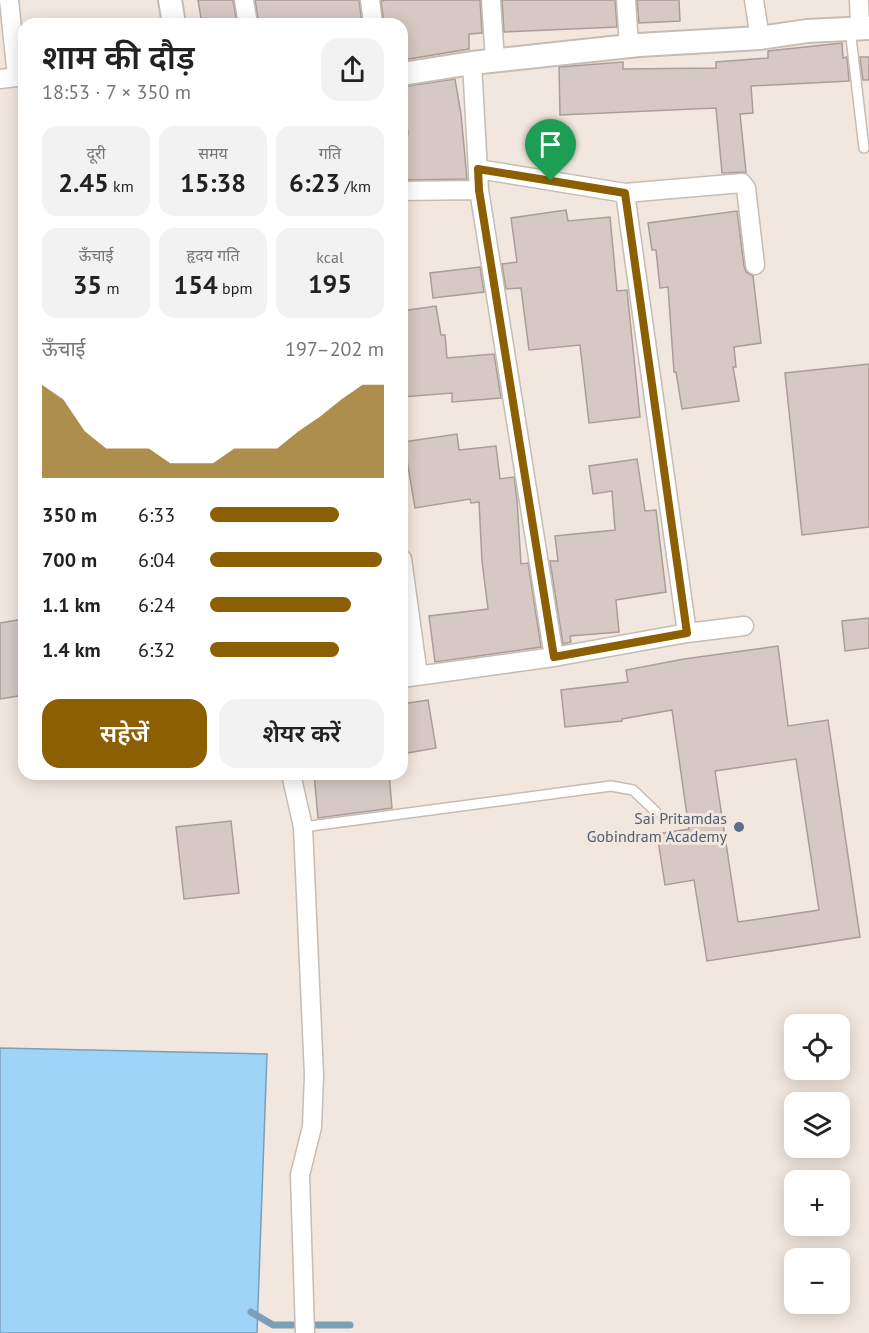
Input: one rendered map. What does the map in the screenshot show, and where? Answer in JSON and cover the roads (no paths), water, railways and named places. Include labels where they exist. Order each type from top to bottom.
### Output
[{"type":"street","points":[[9,0],[14,77]]},
{"type":"street","points":[[170,0],[173,18]]},
{"type":"street","points":[[244,0],[248,18]]},
{"type":"street","points":[[370,0],[372,18]]},
{"type":"street","points":[[491,0],[495,61]]},
{"type":"street","points":[[626,0],[629,46]]},
{"type":"street","points":[[754,0],[760,38]]},
{"type":"street","points":[[408,73],[472,63],[629,46],[760,38],[860,28],[859,0]]},
{"type":"street","points":[[472,63],[479,190],[554,657]]},
{"type":"street","points":[[478,169],[625,193],[742,183],[746,188],[754,265]]},
{"type":"street","points":[[408,191],[479,190]]},
{"type":"street","points":[[625,193],[687,633]]},
{"type":"street","points":[[408,647],[410,676],[554,657],[687,633],[744,626]]},
{"type":"street","points":[[292,780],[303,826],[314,1101],[312,1127],[300,1175],[304,1333]]},
{"type":"lane","points":[[860,28],[864,148]]},
{"type":"lane","points":[[303,826],[611,786],[633,790],[656,812]]},
{"type":"water","points":[[0,1048],[267,1054],[257,1333],[0,1333]]},
{"type":"waterway","points":[[251,1312],[273,1325],[350,1325]]},
{"type":"place","name":"Sai Pritamdas Gobindram Academy","points":[[739,827]]}]
